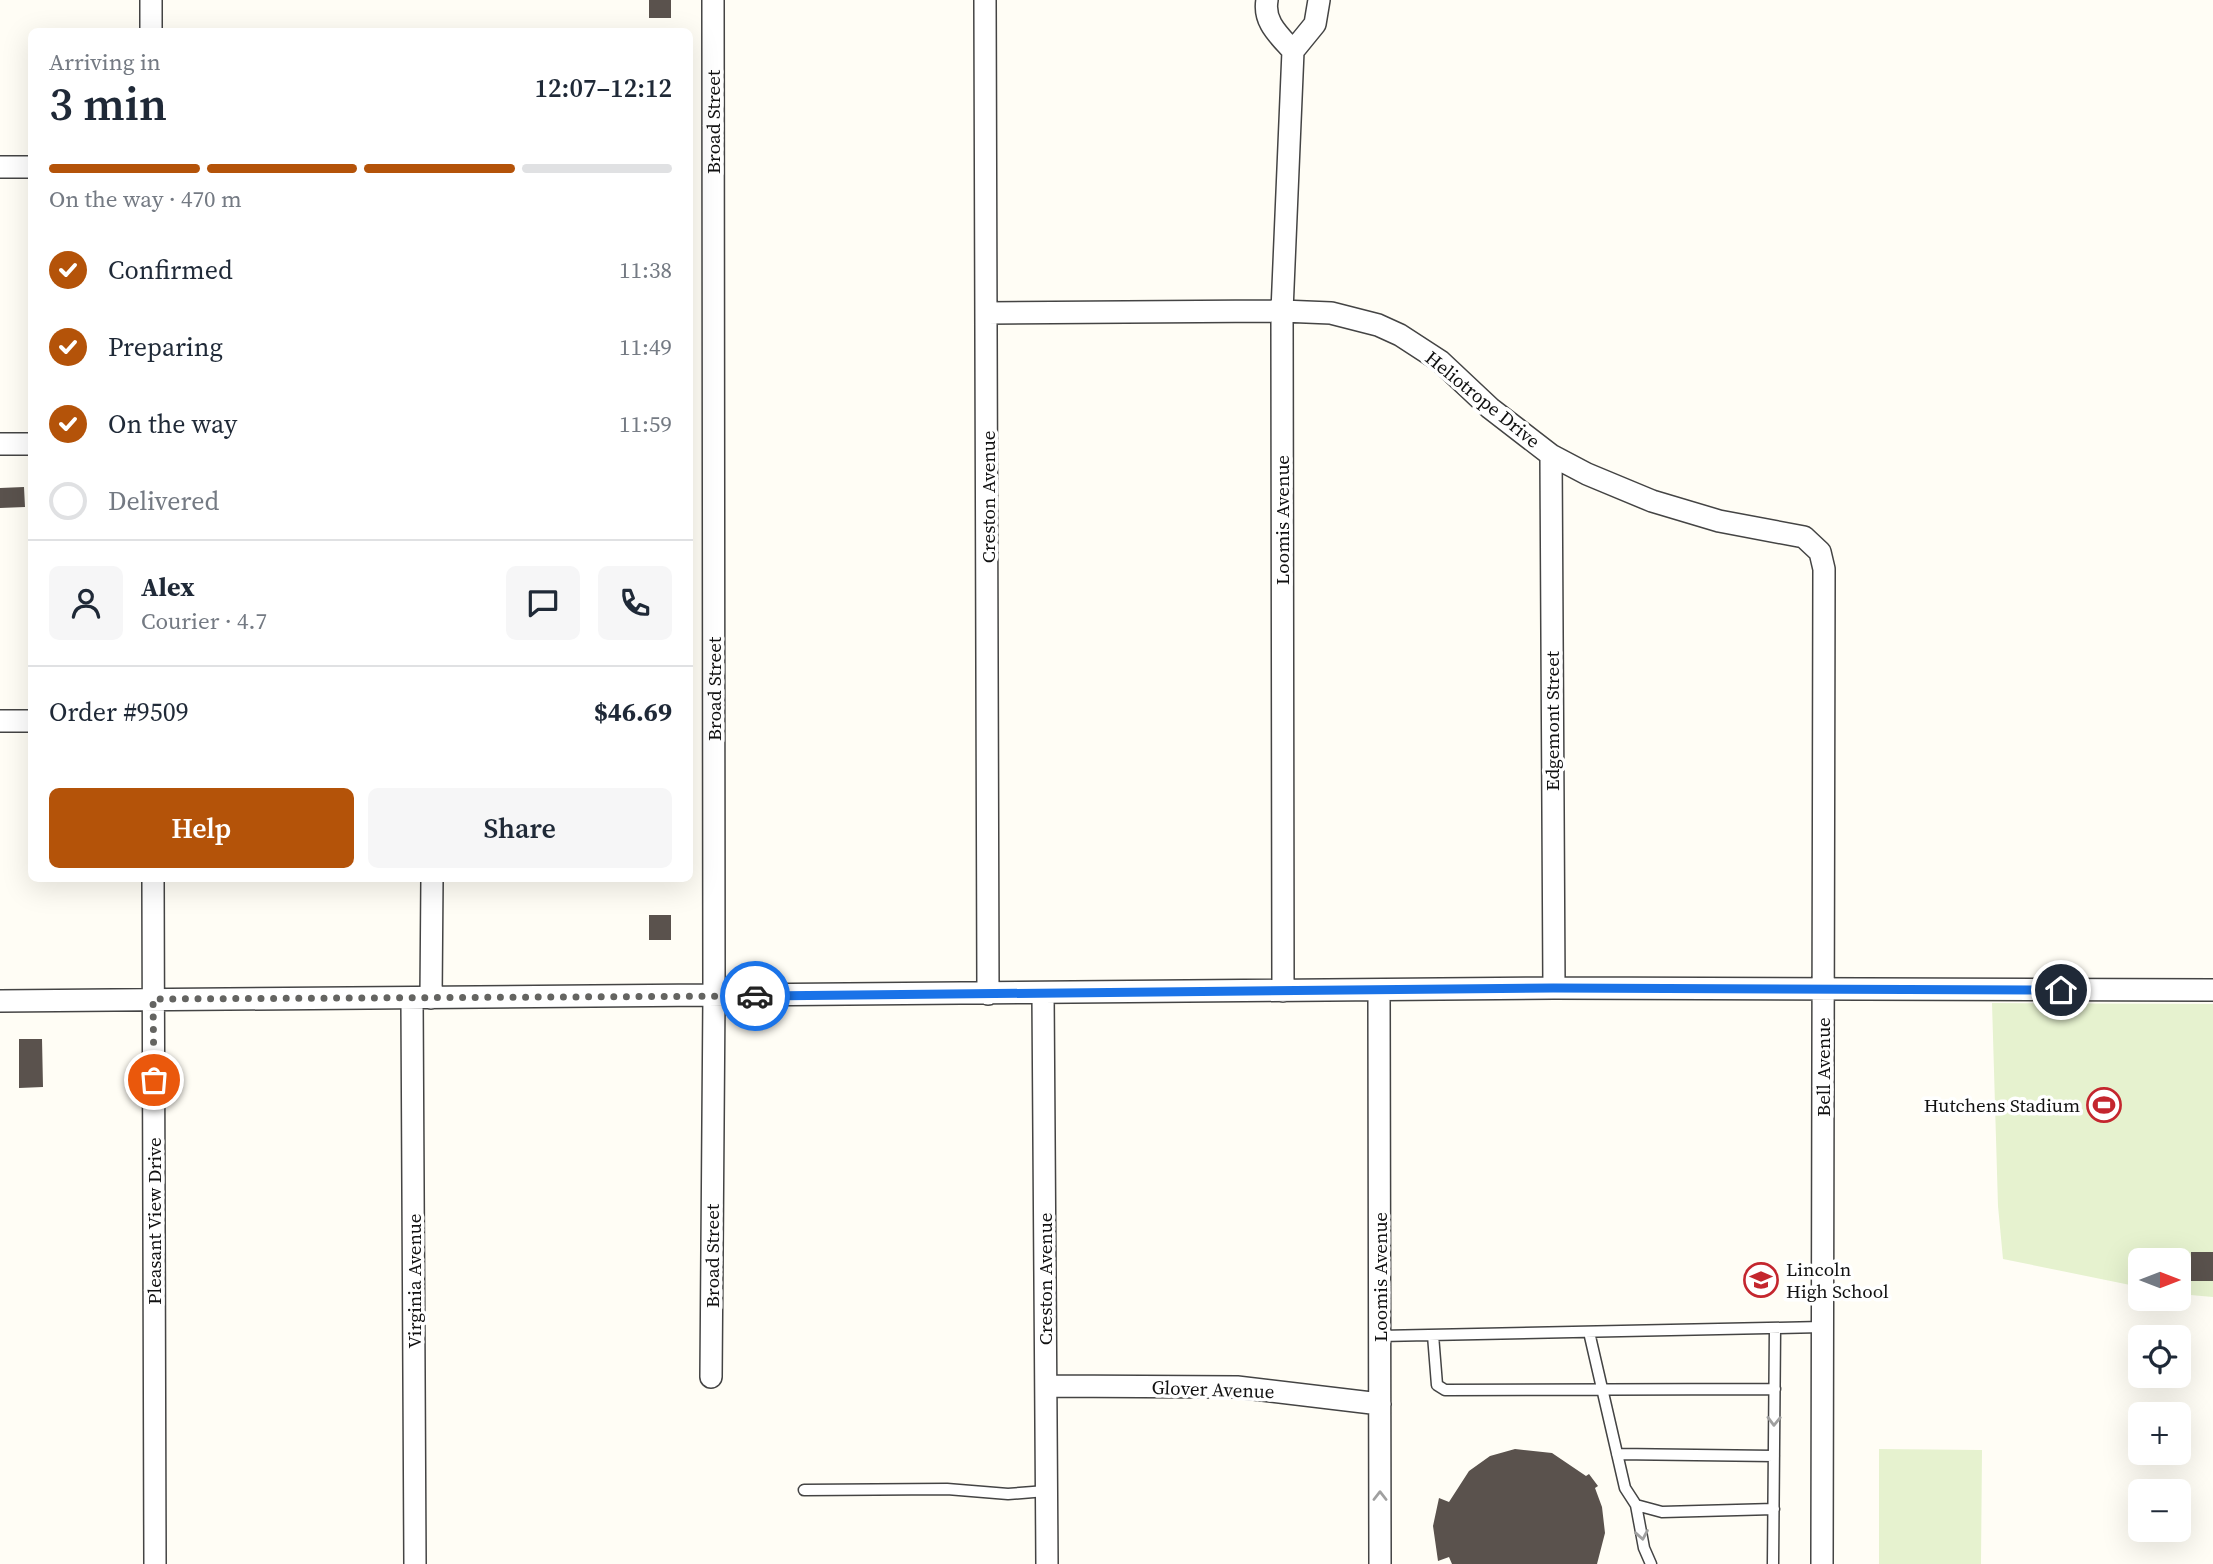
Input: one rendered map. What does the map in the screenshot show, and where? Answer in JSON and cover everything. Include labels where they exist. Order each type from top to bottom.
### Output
[{"type":"street","points":[[151,0],[151,28]]},
{"type":"street","name":"Broad Street","points":[[711,1377],[714,996],[713,0]]},
{"type":"street","name":"Creston Avenue","points":[[985,0],[988,994]]},
{"type":"street","points":[[1267,0],[1266,13],[1274,30],[1293,51],[1315,24],[1319,0]]},
{"type":"street","name":"Loomis Avenue","points":[[1283,991],[1282,311],[1293,51]]},
{"type":"street","points":[[0,167],[28,167]]},
{"type":"street","name":"Heliotrope Drive","points":[[988,313],[1282,311],[1331,313],[1378,325],[1400,335],[1440,360],[1490,408],[1551,455],[1587,474],[1652,501],[1719,521],[1804,537],[1820,552],[1824,569]]},
{"type":"street","points":[[0,444],[28,444]]},
{"type":"street","name":"Edgemont Street","points":[[1551,455],[1553,988]]},
{"type":"street","name":"Bell Avenue","points":[[1822,1564],[1824,569]]},
{"type":"street","points":[[0,721],[28,721]]},
{"type":"street","name":"Pleasant View Drive","points":[[153,882],[155,1564]]},
{"type":"street","name":"Virginia Avenue","points":[[415,1564],[422,998],[432,882]]},
{"type":"street","points":[[0,1000],[1553,988],[2213,990]]},
{"type":"street","name":"Loomis Avenue","points":[[1379,990],[1380,1564]]},
{"type":"street","name":"Creston Avenue","points":[[1043,993],[1047,1564]]},
{"type":"street","name":"Glover Avenue","points":[[1046,1386],[1237,1387],[1380,1404]]},
{"type":"lane","points":[[1773,1564],[1775,1328]]},
{"type":"lane","points":[[1380,1336],[1822,1328]]},
{"type":"lane","points":[[1588,1332],[1625,1488],[1636,1505],[1644,1548],[1651,1564]]},
{"type":"lane","points":[[1433,1335],[1437,1385],[1445,1390],[1775,1389]]},
{"type":"lane","points":[[1617,1454],[1774,1456]]},
{"type":"lane","points":[[804,1490],[947,1489],[1008,1494],[1046,1492]]},
{"type":"lane","points":[[1636,1505],[1662,1512],[1774,1510]]},
{"type":"green space","name":"Hutchens Stadium","points":[[1992,1003],[2213,1004],[2213,1297],[2191,1295],[2191,1248],[2128,1248],[2128,1285],[2003,1259],[1998,1206]]},
{"type":"green space","points":[[1879,1449],[1982,1450],[1981,1564],[1879,1564]]},
{"type":"building","points":[[649,0],[671,0],[671,18],[649,18]]},
{"type":"building","points":[[24,487],[25,507],[0,508],[0,488]]},
{"type":"building","points":[[649,915],[671,915],[671,940],[649,940]]},
{"type":"building","points":[[19,1039],[42,1039],[43,1087],[19,1088]]},
{"type":"building","points":[[2191,1252],[2213,1252],[2213,1281],[2191,1281]]},
{"type":"building","points":[[1515,1449],[1552,1453],[1586,1476],[1589,1474],[1598,1486],[1595,1488],[1602,1507],[1605,1533],[1597,1564],[1452,1564],[1449,1557],[1438,1561],[1433,1526],[1439,1498],[1449,1502],[1469,1471],[1490,1456]]},
{"type":"way so far","points":[[154,1080],[153,999],[755,996]]},
{"type":"place","name":"Hutchens Stadium","points":[[2104,1105]]},
{"type":"place","name":"Lincoln High School","points":[[1761,1280]]},
{"type":"route","points":[[755,996],[1553,988],[2061,990]]}]
